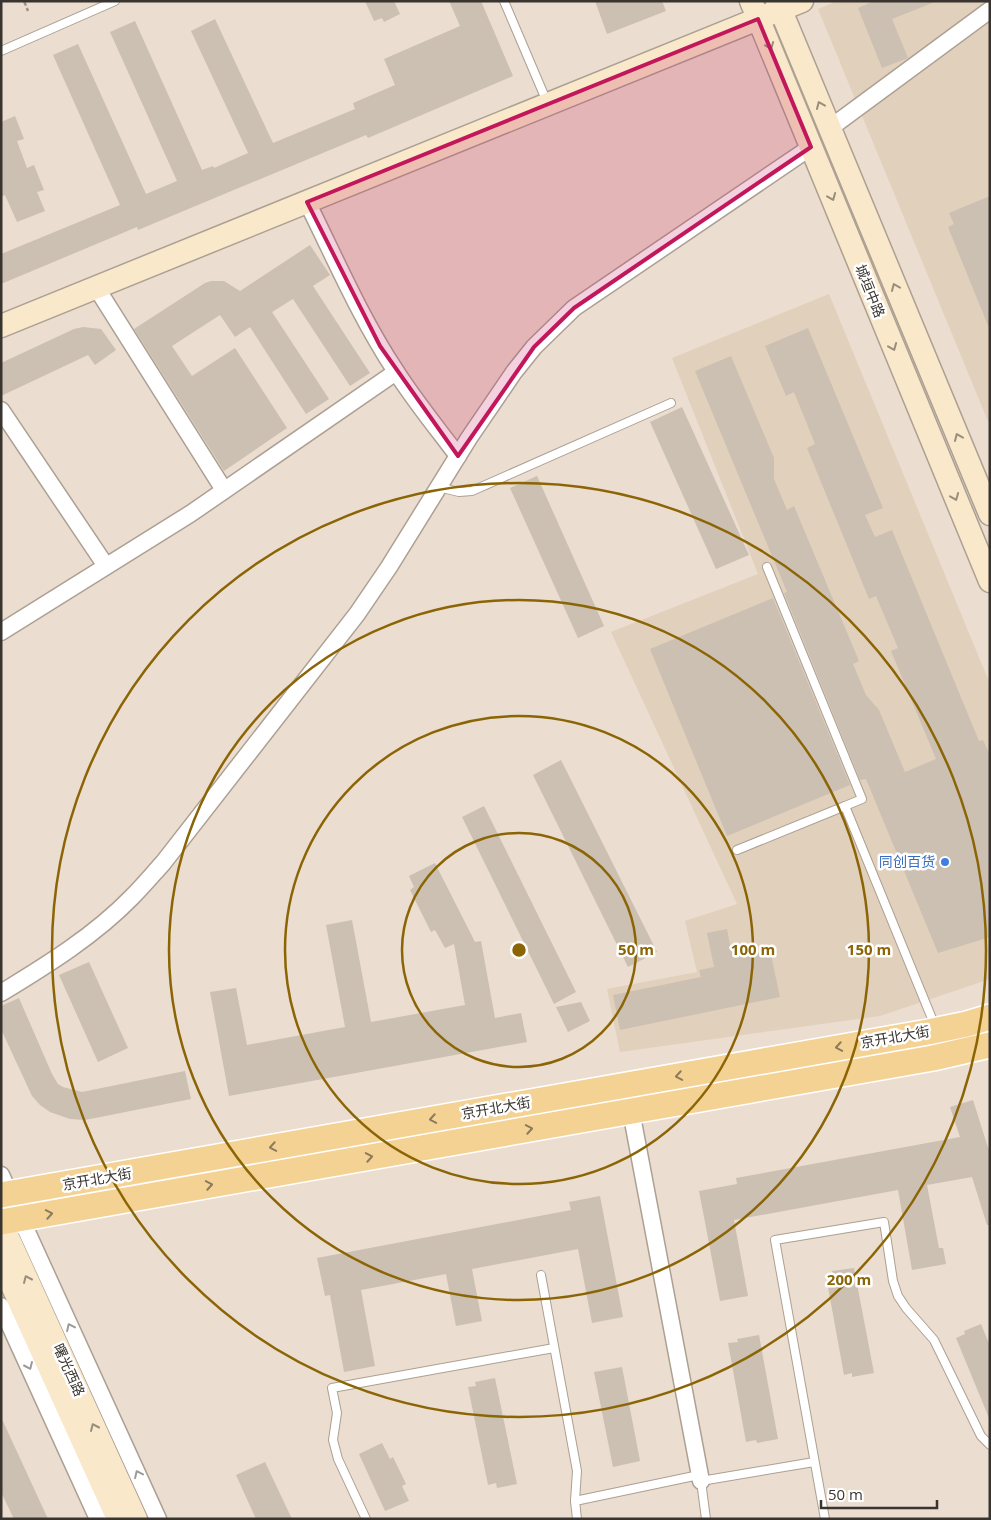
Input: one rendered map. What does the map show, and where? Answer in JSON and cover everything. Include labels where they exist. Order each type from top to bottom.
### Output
[{"type":"main road","points":[[1,326],[548,104],[755,10],[802,1]]},
{"type":"main road","name":"城垣中路","points":[[779,6],[990,514]]},
{"type":"main road","name":"城垣中路","points":[[755,10],[990,581]]},
{"type":"main road","name":"京开北大街","points":[[4,1188],[937,1030],[990,1017]]},
{"type":"main road","name":"京开北大街","points":[[8,1221],[933,1058],[990,1044]]},
{"type":"main road","name":"曙光西路","points":[[8,1221],[136,1519]]},
{"type":"main road","name":"曙光西路","points":[[1,1261],[118,1519]]},
{"type":"street","points":[[830,128],[990,10]]},
{"type":"street","points":[[1,993],[36,972],[96,929],[132,898],[163,863],[357,614],[458,456],[514,372],[534,347],[574,308],[811,147]]},
{"type":"street","points":[[307,202],[380,346],[396,372],[458,456]]},
{"type":"street","points":[[96,287],[224,490]]},
{"type":"street","points":[[1,632],[190,514],[396,372]]},
{"type":"street","points":[[1,410],[106,566]]},
{"type":"street","points":[[631,1111],[700,1478]]},
{"type":"street","points":[[4,1188],[8,1221],[158,1519]]},
{"type":"street","points":[[1,1306],[98,1519]]},
{"type":"lane","points":[[1,51],[115,1]]},
{"type":"lane","points":[[504,1],[548,104]]},
{"type":"lane","points":[[438,487],[459,492],[472,491],[671,403]]},
{"type":"lane","points":[[737,850],[862,799],[767,567]]},
{"type":"lane","points":[[845,806],[937,1030]]},
{"type":"lane","points":[[824,1519],[776,1240],[884,1222],[893,1281],[898,1296],[934,1340],[981,1436],[990,1445]]},
{"type":"lane","points":[[541,1275],[577,1472],[575,1501],[577,1519]]},
{"type":"lane","points":[[366,1519],[338,1458],[333,1440],[337,1413],[332,1388],[554,1348]]},
{"type":"lane","points":[[575,1501],[700,1478],[814,1462]]},
{"type":"lane","points":[[700,1478],[706,1519]]},
{"type":"path","points":[[24,1],[28,12]]},
{"type":"highlighted area","points":[[758,19],[811,147],[574,308],[534,347],[458,456],[380,346],[307,202]]},
{"type":"shaded area","points":[[837,1],[990,1],[990,426],[818,9]]},
{"type":"shaded area","points":[[829,294],[990,684],[990,979],[880,1016],[620,1052],[607,989],[697,972],[685,921],[737,904],[611,632],[758,574],[672,358]]},
{"type":"building","points":[[365,1],[394,1],[400,14],[384,22],[382,18],[374,21]]},
{"type":"building","points":[[449,1],[481,1],[513,76],[368,138],[366,135],[138,230],[137,227],[1,284],[1,254],[120,205],[53,55],[78,44],[146,194],[177,181],[110,32],[135,21],[202,170],[213,166],[214,168],[248,153],[191,31],[215,19],[273,143],[355,109],[353,103],[395,85],[384,59],[460,26]]},
{"type":"building","points":[[595,1],[662,1],[666,11],[607,34]]},
{"type":"building","points":[[874,1],[935,2],[892,19],[908,58],[882,68],[858,8]]},
{"type":"building","points":[[15,116],[24,139],[17,141],[27,168],[34,165],[44,190],[37,192],[45,211],[17,222],[5,195],[1,197],[1,122]]},
{"type":"building","points":[[990,196],[989,328],[948,227],[954,224],[949,213]]},
{"type":"building","points":[[310,245],[330,275],[313,286],[370,373],[350,386],[293,299],[272,312],[329,399],[306,414],[250,327],[235,337],[220,315],[172,346],[192,376],[235,348],[287,428],[224,471],[134,329],[205,283],[224,281],[240,291]]},
{"type":"building","points":[[83,327],[101,329],[116,350],[95,365],[88,355],[1,396],[1,363],[74,329]]},
{"type":"building","points":[[808,328],[883,508],[865,515],[875,537],[892,530],[979,741],[983,740],[990,755],[990,937],[938,953],[866,779],[860,780],[784,593],[787,592],[695,371],[731,356],[774,458],[774,479],[787,510],[794,506],[859,661],[853,664],[866,695],[879,710],[905,772],[936,759],[891,651],[898,648],[876,596],[869,599],[807,448],[815,444],[794,392],[786,396],[765,346]]},
{"type":"building","points":[[682,407],[749,555],[716,569],[650,422]]},
{"type":"building","points":[[537,476],[604,626],[578,638],[510,488]]},
{"type":"building","points":[[773,598],[850,785],[727,836],[650,649]]},
{"type":"building","points":[[561,760],[657,952],[628,967],[533,775]]},
{"type":"building","points":[[484,806],[576,992],[554,1004],[462,817]]},
{"type":"building","points":[[435,863],[475,942],[481,941],[495,1018],[521,1013],[527,1042],[229,1096],[210,992],[236,988],[247,1045],[345,1027],[326,925],[352,920],[371,1022],[465,1005],[454,944],[445,948],[435,930],[431,932],[410,890],[414,887],[409,876]]},
{"type":"building","points":[[727,929],[730,945],[757,944],[760,957],[771,955],[780,997],[620,1030],[613,995],[701,977],[699,970],[714,967],[707,933]]},
{"type":"building","points":[[89,962],[128,1048],[98,1062],[59,975]]},
{"type":"building","points":[[19,998],[52,1074],[58,1084],[63,1087],[82,1092],[185,1071],[191,1099],[85,1120],[70,1119],[50,1112],[32,1096],[1,1029],[1,1006]]},
{"type":"building","points":[[581,1002],[590,1021],[568,1032],[556,1007]]},
{"type":"building","points":[[973,1100],[990,1154],[990,1225],[987,1225],[972,1177],[927,1185],[939,1248],[943,1248],[946,1264],[912,1270],[898,1190],[734,1220],[748,1296],[720,1301],[699,1191],[737,1184],[736,1178],[960,1137],[950,1107]]},
{"type":"building","points":[[600,1196],[623,1317],[592,1323],[578,1249],[472,1269],[482,1321],[456,1326],[446,1274],[361,1290],[375,1366],[344,1372],[330,1295],[325,1296],[317,1258],[571,1210],[569,1202]]},
{"type":"building","points":[[854,1268],[874,1373],[852,1377],[852,1373],[844,1375],[826,1276],[833,1275],[832,1271]]},
{"type":"building","points":[[981,1324],[990,1346],[989,1418],[956,1338],[965,1334],[964,1331]]},
{"type":"building","points":[[759,1335],[778,1439],[757,1443],[756,1440],[746,1442],[728,1343],[738,1342],[737,1339]]},
{"type":"building","points":[[622,1367],[640,1461],[613,1467],[594,1372]]},
{"type":"building","points":[[495,1378],[517,1484],[497,1488],[496,1483],[488,1485],[468,1387],[476,1386],[475,1382]]},
{"type":"building","points":[[1,1417],[48,1519],[14,1519],[1,1492]]},
{"type":"building","points":[[382,1443],[390,1459],[393,1457],[406,1484],[402,1486],[409,1501],[385,1511],[359,1454]]},
{"type":"building","points":[[265,1462],[292,1519],[256,1519],[236,1475]]},
{"type":"place","name":"同创百货","points":[[945,862]]}]
